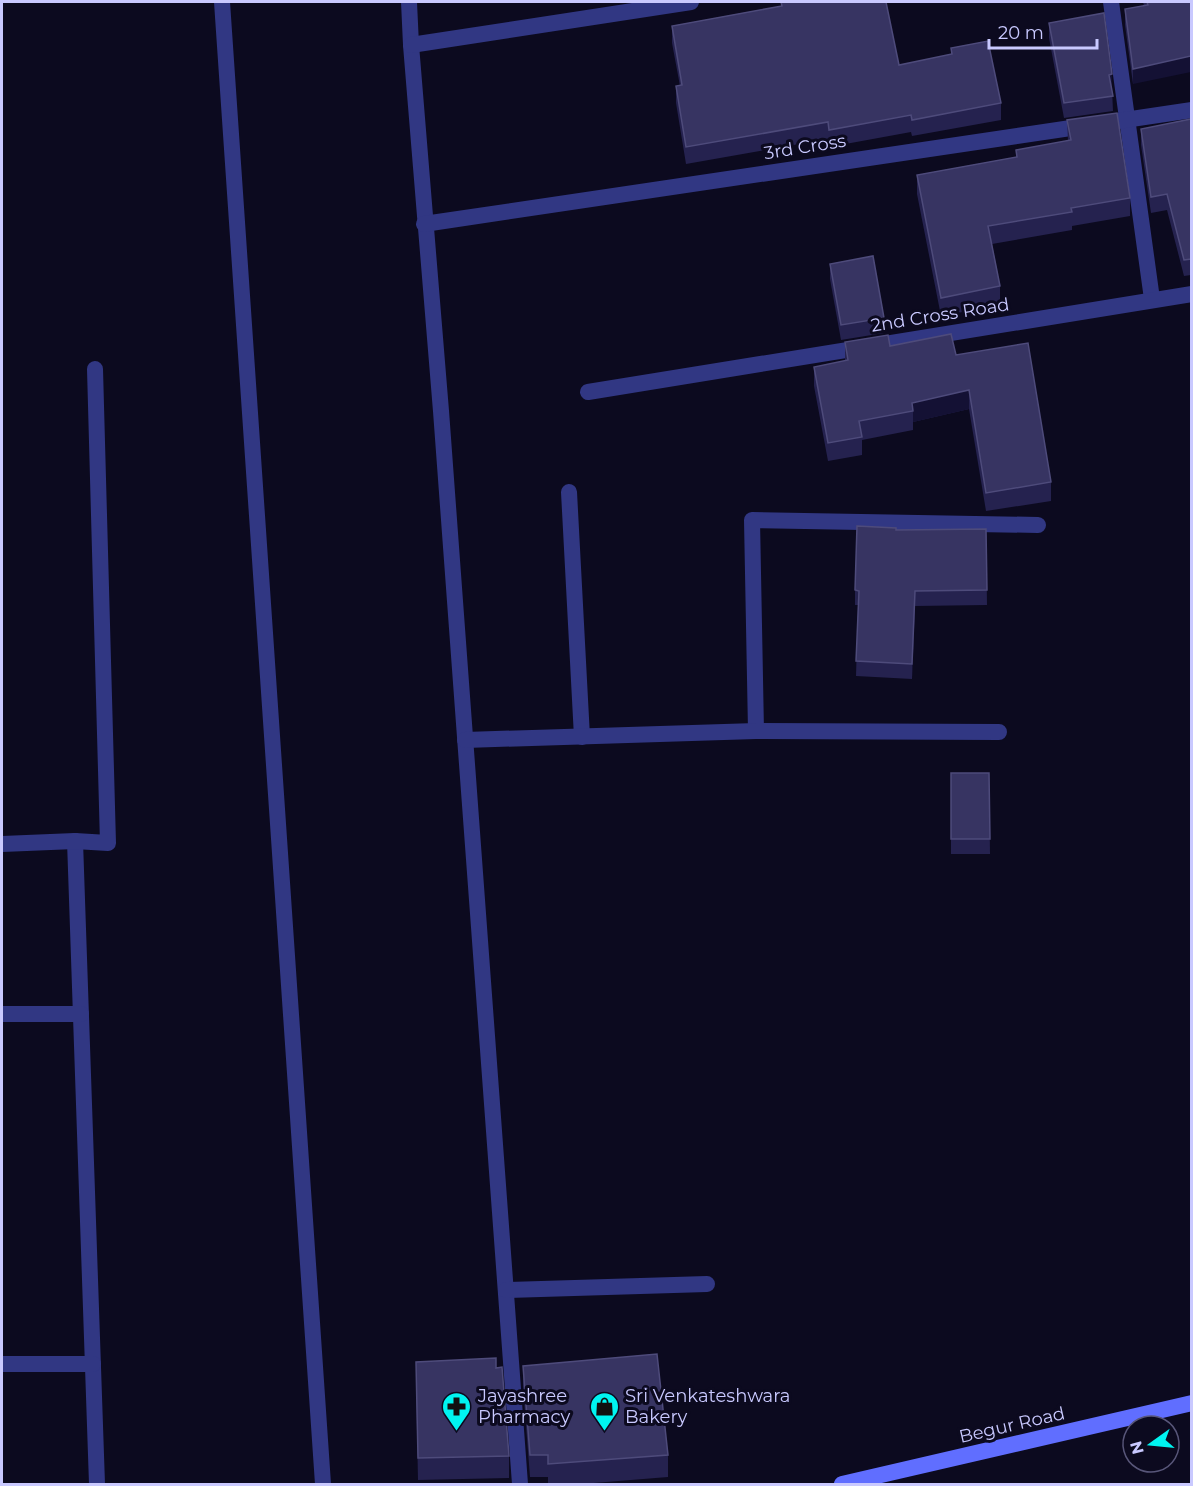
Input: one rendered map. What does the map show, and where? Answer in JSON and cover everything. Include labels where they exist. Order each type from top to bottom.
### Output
[{"type":"main road","name":"Begur Road","points":[[842,1485],[1191,1402]]},
{"type":"street","points":[[222,2],[322,1485]]},
{"type":"street","points":[[409,2],[520,1485]]},
{"type":"street","points":[[411,45],[691,2]]},
{"type":"street","points":[[1111,2],[1152,299]]},
{"type":"street","name":"3rd Cross","points":[[424,224],[1191,110]]},
{"type":"street","name":"2nd Cross Road","points":[[588,392],[1191,294]]},
{"type":"street","points":[[2,844],[108,843],[95,369]]},
{"type":"street","points":[[569,492],[582,737]]},
{"type":"street","points":[[756,731],[752,520],[1038,525]]},
{"type":"street","points":[[465,740],[756,731],[999,732]]},
{"type":"street","points":[[75,842],[97,1485]]},
{"type":"street","points":[[2,1014],[81,1014]]},
{"type":"street","points":[[506,1290],[707,1284]]},
{"type":"street","points":[[2,1364],[93,1364]]},
{"type":"building","points":[[781,2],[886,2],[899,65],[952,54],[951,48],[988,41],[1001,103],[912,120],[911,115],[829,130],[828,122],[686,147],[676,86],[682,85],[672,26],[782,6]]},
{"type":"building","points":[[1147,2],[1191,2],[1191,56],[1133,69],[1125,9],[1148,5]]},
{"type":"building","points":[[1104,13],[1113,96],[1064,103],[1049,23]]},
{"type":"building","points":[[1117,113],[1130,198],[1071,208],[1072,212],[988,226],[1000,286],[941,298],[917,175],[1017,157],[1016,150],[1071,140],[1067,120]]},
{"type":"building","points":[[1191,119],[1191,259],[1184,260],[1167,194],[1151,197],[1141,129]]},
{"type":"building","points":[[873,256],[884,318],[841,325],[830,264]]},
{"type":"building","points":[[951,334],[956,355],[1028,343],[1051,482],[986,493],[969,390],[912,403],[913,411],[859,421],[862,437],[828,443],[814,367],[848,360],[845,342],[888,335],[890,346]]},
{"type":"building","points":[[857,526],[896,528],[896,530],[986,529],[987,590],[915,591],[912,664],[856,661],[859,591],[855,590]]},
{"type":"building","points":[[951,773],[989,773],[990,839],[951,839]]},
{"type":"building","name":"Sri Venkateshwara Bakery","points":[[657,1354],[668,1455],[548,1464],[548,1455],[530,1455],[523,1366]]},
{"type":"building","name":"Jayashree Pharmacy","points":[[496,1358],[496,1368],[502,1367],[509,1456],[418,1458],[416,1362]]},
{"type":"place","name":"Jayashree Pharmacy","points":[[457,1432]]},
{"type":"place","name":"Sri Venkateshwara Bakery","points":[[604,1432]]}]
